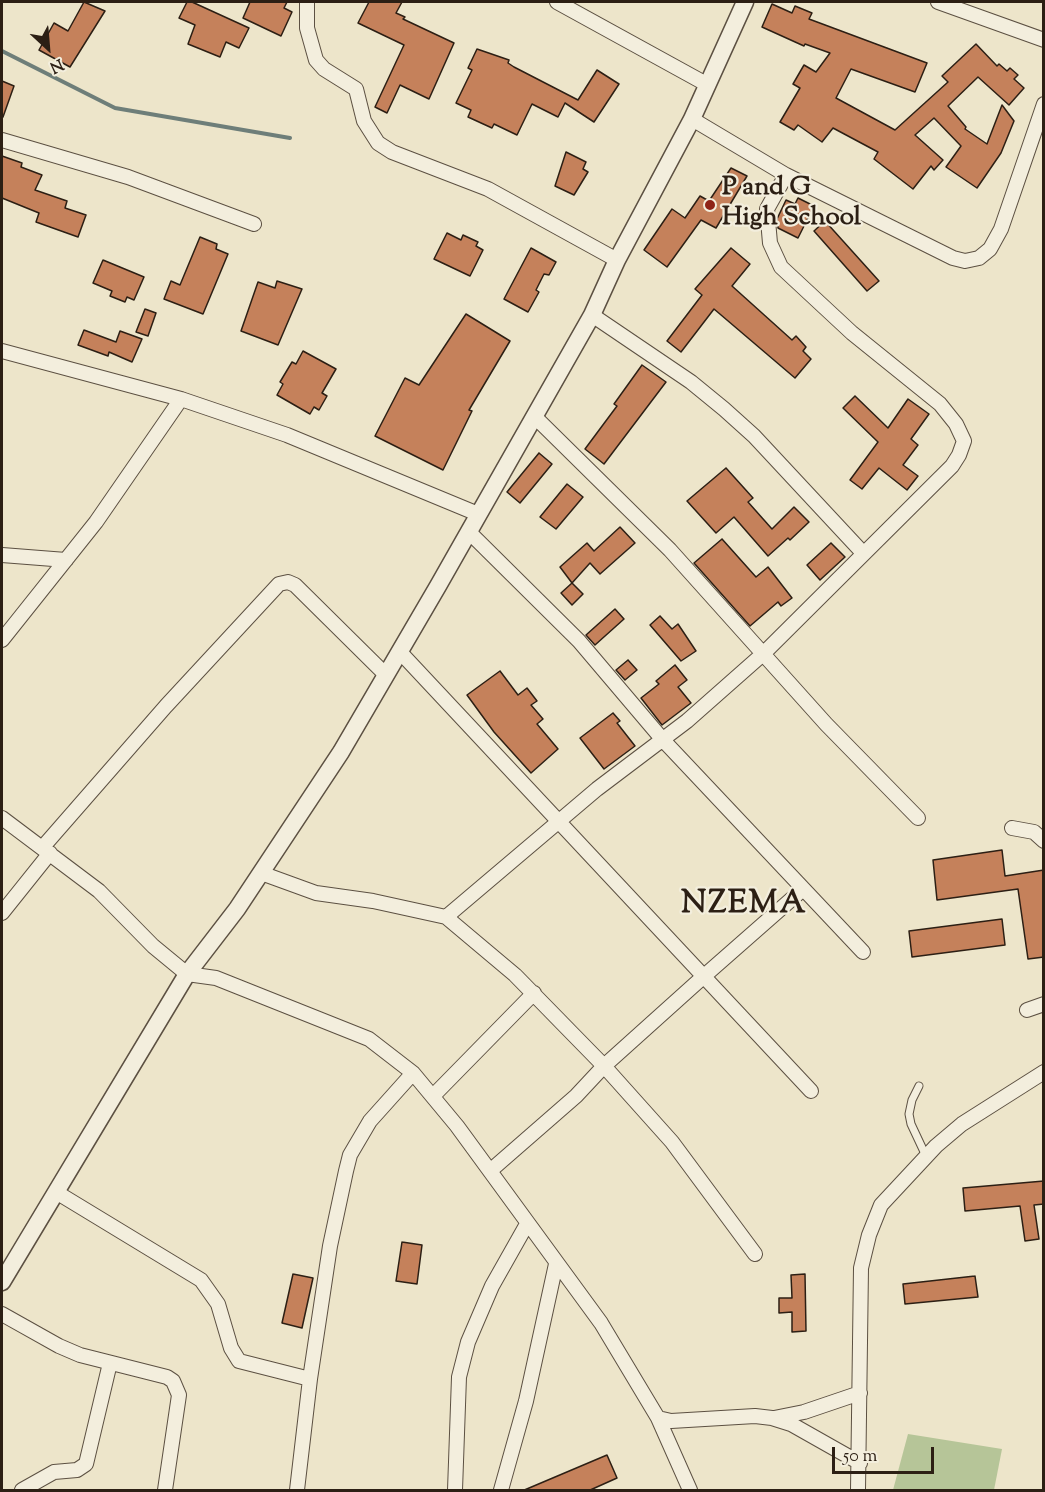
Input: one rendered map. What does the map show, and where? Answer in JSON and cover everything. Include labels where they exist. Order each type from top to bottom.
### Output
[{"type":"street","points":[[307,2],[307,28],[316,60],[324,69],[356,89],[364,121],[378,143],[393,152],[488,189],[617,260]]},
{"type":"street","points":[[557,2],[708,85]]},
{"type":"street","points":[[2,1282],[187,974],[261,873],[341,752],[400,652],[592,315],[617,260],[692,119],[745,2]]},
{"type":"street","points":[[938,2],[1044,40]]},
{"type":"street","points":[[692,119],[786,175],[953,258],[965,261],[979,258],[990,249],[1001,229],[1044,104]]},
{"type":"street","points":[[2,140],[128,177],[254,224]]},
{"type":"street","points":[[446,917],[558,823],[663,740],[764,653],[952,466],[964,441],[956,424],[940,404],[852,333],[781,267],[770,243],[767,209],[786,175]]},
{"type":"street","points":[[592,315],[691,382],[724,409],[754,436],[863,553]]},
{"type":"street","points":[[2,351],[181,399],[287,435],[478,514]]},
{"type":"street","points":[[2,640],[96,522],[181,399]]},
{"type":"street","points":[[534,416],[670,550],[826,724],[918,818]]},
{"type":"street","points":[[469,532],[579,641],[663,740],[802,890],[863,951]]},
{"type":"street","points":[[2,555],[66,560]]},
{"type":"street","points":[[2,913],[46,850],[166,706],[279,584],[288,582],[296,585],[386,675]]},
{"type":"street","points":[[400,652],[811,1091]]},
{"type":"street","points":[[2,818],[99,891],[153,946],[187,974],[216,978],[352,1032],[384,1048],[413,1073],[490,1171],[601,1323],[657,1418],[690,1491]]},
{"type":"street","points":[[1012,828],[1034,832],[1044,841]]},
{"type":"street","points":[[261,873],[316,893],[373,901],[446,917],[515,975],[604,1066],[672,1142],[755,1254]]},
{"type":"street","points":[[490,1171],[576,1096],[604,1066],[802,890]]},
{"type":"street","points":[[433,1096],[534,993]]},
{"type":"street","points":[[1027,1010],[1044,1004]]},
{"type":"street","points":[[858,1491],[861,1268],[869,1235],[881,1205],[926,1156],[962,1124],[1044,1072]]},
{"type":"street","points":[[297,1491],[310,1379],[330,1246],[350,1155],[370,1121],[413,1073]]},
{"type":"street","points":[[56,1192],[201,1280],[218,1304],[231,1348],[239,1361],[310,1379]]},
{"type":"street","points":[[455,1491],[459,1377],[468,1342],[492,1286],[527,1224]]},
{"type":"street","points":[[501,1491],[526,1401],[556,1264]]},
{"type":"street","points":[[2,1314],[59,1346],[110,1363],[167,1377],[178,1389],[165,1491]]},
{"type":"street","points":[[22,1491],[54,1472],[77,1470],[86,1464],[110,1363]]},
{"type":"street","points":[[772,1418],[804,1412],[860,1393]]},
{"type":"street","points":[[657,1418],[671,1421],[755,1416],[772,1418],[791,1424],[860,1463]]},
{"type":"lane","points":[[919,1086],[912,1100],[909,1114],[911,1124],[926,1156]]},
{"type":"green space","points":[[908,1434],[1002,1449],[994,1490],[893,1490]]},
{"type":"building","points":[[84,2],[105,11],[70,67],[39,50],[54,23],[68,31]]},
{"type":"building","points":[[187,2],[192,2],[249,28],[239,48],[226,42],[220,57],[188,44],[195,25],[179,18]]},
{"type":"building","points":[[250,2],[287,2],[284,8],[292,12],[281,36],[243,18]]},
{"type":"building","points":[[369,2],[402,2],[396,13],[405,17],[403,19],[454,43],[429,99],[400,85],[387,113],[375,107],[404,45],[358,23]]},
{"type":"building","points":[[772,4],[792,13],[795,6],[812,13],[809,19],[927,63],[915,92],[851,69],[836,98],[895,130],[948,82],[942,76],[976,44],[997,66],[999,64],[1007,71],[1010,68],[1018,75],[1014,79],[1024,88],[1009,105],[978,77],[948,106],[966,127],[965,129],[987,144],[1002,105],[1014,121],[1001,153],[977,188],[946,167],[961,146],[934,118],[915,135],[943,160],[934,170],[931,166],[913,189],[874,159],[878,152],[833,128],[822,142],[798,125],[794,130],[780,122],[800,88],[793,84],[804,65],[816,72],[830,53],[805,44],[804,46],[762,27]]},
{"type":"building","points":[[477,49],[509,60],[508,63],[514,67],[578,100],[597,70],[619,84],[594,122],[565,103],[558,117],[532,104],[517,135],[494,124],[492,128],[468,117],[471,110],[456,103],[472,70],[468,68]]},
{"type":"building","points":[[2,81],[14,86],[3,117],[2,117]]},
{"type":"building","points":[[566,152],[586,162],[583,169],[588,172],[574,195],[555,186]]},
{"type":"building","points":[[2,156],[22,163],[21,167],[42,175],[35,190],[67,201],[65,208],[86,215],[78,237],[36,222],[39,213],[2,198]]},
{"type":"building","points":[[731,168],[747,176],[716,228],[701,220],[667,267],[644,250],[672,209],[685,218],[700,196],[709,201]]},
{"type":"building","points":[[798,198],[814,206],[798,238],[778,228],[777,219],[786,200],[795,204]]},
{"type":"building","points":[[825,221],[879,281],[867,291],[814,231]]},
{"type":"building","points":[[447,233],[461,240],[463,235],[478,242],[476,246],[483,250],[470,276],[434,259]]},
{"type":"building","points":[[200,237],[217,244],[216,249],[228,254],[203,314],[164,299],[171,281],[180,285]]},
{"type":"building","points":[[531,248],[556,262],[549,275],[544,274],[536,290],[539,292],[528,312],[504,299]]},
{"type":"building","points":[[731,248],[750,264],[732,286],[792,340],[796,336],[806,347],[803,351],[811,359],[795,378],[714,309],[681,352],[667,341],[702,295],[695,289]]},
{"type":"building","points":[[103,260],[144,277],[134,300],[127,297],[125,302],[110,296],[112,291],[93,283]]},
{"type":"building","points":[[277,281],[302,289],[278,345],[241,331],[258,282],[275,288]]},
{"type":"building","points":[[145,309],[156,313],[148,336],[136,332]]},
{"type":"building","points":[[466,314],[510,341],[469,410],[472,411],[443,470],[375,436],[405,378],[419,385]]},
{"type":"building","points":[[84,330],[116,342],[120,331],[142,339],[132,362],[109,352],[108,356],[78,345]]},
{"type":"building","points":[[303,351],[336,369],[322,393],[327,396],[319,410],[314,407],[310,414],[277,395],[283,384],[280,382],[292,362],[296,364]]},
{"type":"building","points":[[642,365],[666,382],[604,464],[585,449],[617,406],[614,404]]},
{"type":"building","points":[[855,396],[888,428],[908,399],[929,414],[911,439],[918,445],[903,465],[918,476],[907,490],[879,468],[862,489],[850,480],[878,442],[843,408]]},
{"type":"building","points":[[539,453],[552,464],[520,503],[507,492]]},
{"type":"building","points":[[726,468],[753,498],[748,502],[772,529],[794,507],[809,522],[768,556],[734,517],[716,533],[687,501]]},
{"type":"building","points":[[567,484],[583,497],[556,529],[540,517]]},
{"type":"building","points":[[620,527],[635,543],[600,574],[590,563],[572,583],[560,567],[587,543],[594,551]]},
{"type":"building","points":[[722,539],[756,577],[768,567],[792,598],[781,606],[778,602],[750,626],[694,563]]},
{"type":"building","points":[[831,543],[845,557],[820,580],[807,565]]},
{"type":"building","points":[[572,583],[583,594],[572,605],[561,593]]},
{"type":"building","points":[[615,609],[624,619],[595,645],[586,635]]},
{"type":"building","points":[[660,616],[672,629],[678,624],[696,651],[681,661],[650,625]]},
{"type":"building","points":[[628,660],[637,670],[625,680],[616,670]]},
{"type":"building","points":[[675,665],[687,680],[678,687],[691,703],[662,725],[641,698],[659,684],[656,681]]},
{"type":"building","points":[[500,671],[518,695],[527,688],[537,701],[531,705],[543,719],[537,724],[558,749],[531,773],[494,732],[467,695]]},
{"type":"building","points":[[613,713],[620,721],[617,723],[635,746],[604,769],[580,738]]},
{"type":"building","points":[[1002,850],[1005,876],[1044,870],[1044,957],[1028,959],[1018,889],[937,900],[933,860]]},
{"type":"building","points":[[1002,919],[1005,945],[912,957],[909,931]]},
{"type":"building","points":[[1044,1181],[1044,1204],[1034,1205],[1039,1239],[1025,1241],[1020,1206],[965,1211],[963,1188]]},
{"type":"building","points":[[402,1242],[422,1245],[417,1284],[396,1281]]},
{"type":"building","points":[[293,1274],[313,1278],[302,1328],[282,1323]]},
{"type":"building","points":[[805,1274],[806,1331],[792,1332],[792,1312],[779,1313],[779,1298],[792,1298],[791,1275]]},
{"type":"building","points":[[975,1276],[978,1297],[905,1304],[903,1284]]},
{"type":"building","points":[[607,1455],[617,1478],[588,1491],[522,1491]]},
{"type":"waterway","points":[[2,51],[115,108],[290,138]]},
{"type":"place","name":"P and G High School","points":[[710,205]]},
{"type":"district","name":"NZEMA","points":[[744,907]]}]
